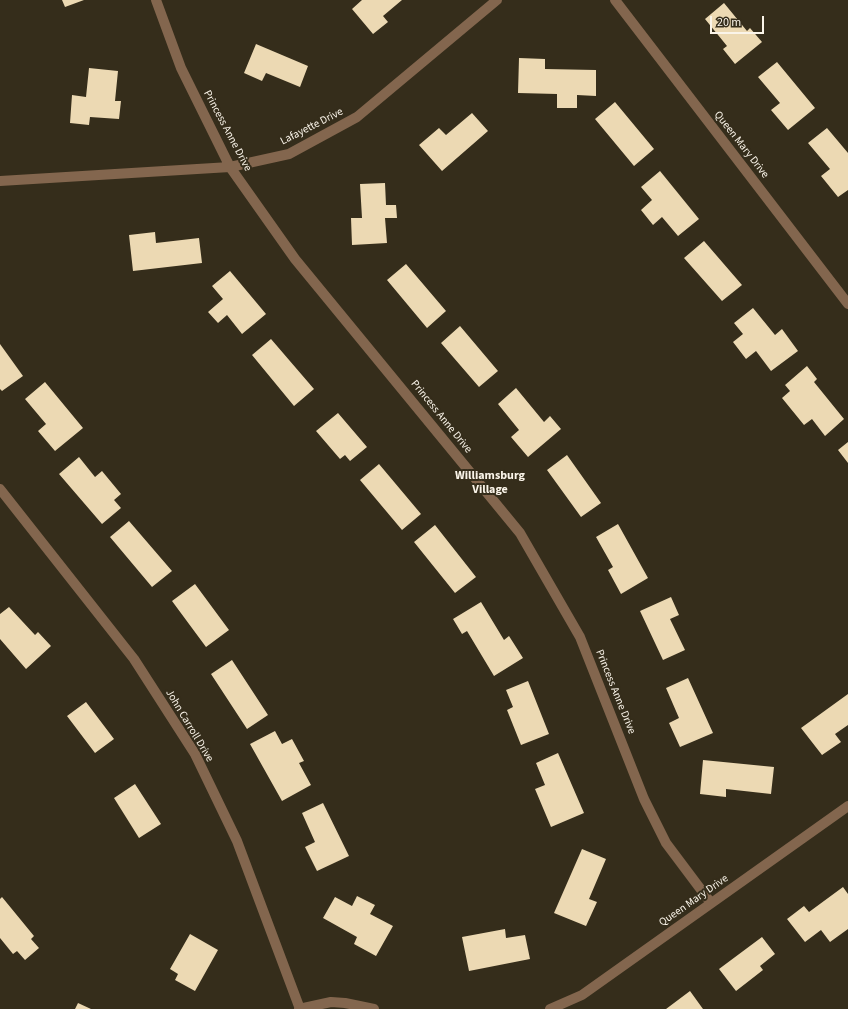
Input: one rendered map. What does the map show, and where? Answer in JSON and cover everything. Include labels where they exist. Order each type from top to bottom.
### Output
[{"type":"street","name":"Princess Anne Drive","points":[[156,0],[181,68],[230,166],[294,259],[520,533],[580,637],[644,798],[666,843],[711,903]]},
{"type":"street","name":"Lafayette Drive","points":[[0,181],[230,166],[289,154],[357,117],[497,0]]},
{"type":"street","name":"Queen Mary Drive","points":[[614,0],[848,304]]},
{"type":"street","name":"John Carroll Drive","points":[[0,489],[134,659],[195,754],[237,840],[299,1009]]},
{"type":"street","name":"Queen Mary Drive","points":[[550,1009],[582,995],[848,806]]},
{"type":"street","points":[[299,1009],[331,1002],[345,1003],[374,1009]]},
{"type":"building","points":[[62,0],[84,0],[65,7]]},
{"type":"building","points":[[362,0],[402,0],[383,16],[388,22],[373,34],[352,9]]},
{"type":"building","points":[[724,3],[747,31],[750,28],[762,42],[735,64],[723,49],[727,46],[705,19]]},
{"type":"building","points":[[256,44],[308,66],[300,87],[266,73],[262,81],[244,73]]},
{"type":"building","points":[[519,58],[545,59],[545,69],[596,70],[596,96],[577,95],[577,108],[557,108],[557,94],[518,93]]},
{"type":"building","points":[[777,62],[815,108],[788,130],[771,110],[780,103],[758,77]]},
{"type":"building","points":[[89,68],[118,71],[115,101],[121,101],[119,119],[90,117],[89,125],[70,123],[72,95],[86,97]]},
{"type":"building","points":[[615,102],[654,149],[634,166],[595,119]]},
{"type":"building","points":[[472,113],[488,131],[442,171],[419,145],[439,128],[446,135]]},
{"type":"building","points":[[827,128],[848,153],[848,190],[838,197],[821,176],[830,169],[808,143]]},
{"type":"building","points":[[660,171],[699,219],[678,236],[662,217],[653,225],[641,210],[652,200],[641,187]]},
{"type":"building","points":[[385,183],[386,205],[396,205],[397,218],[385,218],[387,243],[352,245],[351,218],[362,218],[360,184]]},
{"type":"building","points":[[155,232],[156,243],[199,238],[202,263],[133,271],[129,235]]},
{"type":"building","points":[[704,241],[742,285],[722,301],[684,258]]},
{"type":"building","points":[[406,264],[446,311],[427,328],[387,280]]},
{"type":"building","points":[[230,271],[266,314],[242,334],[227,315],[218,323],[208,312],[223,299],[212,286]]},
{"type":"building","points":[[753,308],[775,335],[782,329],[798,351],[771,371],[756,351],[746,359],[733,342],[743,334],[734,323]]},
{"type":"building","points":[[460,326],[498,371],[479,387],[441,343]]},
{"type":"building","points":[[271,339],[314,389],[294,406],[252,355]]},
{"type":"building","points":[[0,344],[23,376],[2,391],[0,389]]},
{"type":"building","points":[[807,366],[817,379],[814,382],[844,419],[825,436],[812,419],[804,425],[782,398],[790,391],[785,385]]},
{"type":"building","points":[[45,382],[83,428],[55,451],[38,431],[46,424],[25,399]]},
{"type":"building","points":[[516,388],[544,422],[550,416],[561,429],[528,457],[511,437],[519,430],[498,404]]},
{"type":"building","points":[[338,413],[367,447],[350,461],[345,455],[340,459],[316,431]]},
{"type":"building","points":[[848,442],[848,463],[838,450]]},
{"type":"building","points":[[567,455],[601,503],[581,517],[547,470]]},
{"type":"building","points":[[79,457],[95,477],[102,471],[121,494],[114,500],[121,508],[102,524],[59,474]]},
{"type":"building","points":[[379,464],[421,514],[402,530],[360,480]]},
{"type":"building","points":[[129,521],[172,571],[152,587],[110,537]]},
{"type":"building","points":[[618,524],[648,578],[621,594],[608,570],[613,567],[596,537]]},
{"type":"building","points":[[435,525],[476,577],[455,593],[414,542]]},
{"type":"building","points":[[195,584],[229,630],[206,647],[172,601]]},
{"type":"building","points":[[671,597],[679,615],[670,619],[685,650],[663,660],[640,611]]},
{"type":"building","points":[[481,602],[504,640],[509,636],[523,658],[494,676],[467,631],[462,634],[453,619]]},
{"type":"building","points":[[9,607],[35,635],[38,632],[51,646],[26,669],[0,639],[0,614]]},
{"type":"building","points":[[232,660],[268,715],[247,729],[211,674]]},
{"type":"building","points":[[688,678],[713,733],[680,747],[669,723],[679,718],[666,688]]},
{"type":"building","points":[[528,681],[549,734],[521,745],[507,710],[513,707],[506,690]]},
{"type":"building","points":[[848,694],[848,725],[835,734],[841,742],[822,755],[801,728]]},
{"type":"building","points":[[86,702],[114,739],[95,753],[67,716]]},
{"type":"building","points":[[275,731],[282,744],[292,739],[304,761],[299,763],[311,785],[282,801],[250,744]]},
{"type":"building","points":[[558,753],[584,813],[551,827],[535,789],[545,785],[536,763]]},
{"type":"building","points":[[703,760],[774,767],[771,794],[726,789],[726,797],[700,794]]},
{"type":"building","points":[[135,784],[161,824],[139,838],[114,798]]},
{"type":"building","points":[[323,803],[349,856],[317,871],[305,847],[315,842],[302,813]]},
{"type":"building","points":[[582,849],[606,859],[589,899],[597,902],[586,926],[554,913]]},
{"type":"building","points":[[843,887],[848,894],[848,929],[830,942],[821,930],[805,942],[787,919],[804,906],[809,912]]},
{"type":"building","points":[[357,896],[375,905],[370,914],[393,926],[376,956],[354,944],[357,937],[323,918],[335,897],[352,906]]},
{"type":"building","points":[[2,897],[34,936],[31,939],[39,948],[25,960],[17,951],[13,954],[0,938],[0,899]]},
{"type":"building","points":[[505,929],[506,938],[525,935],[530,959],[469,971],[462,937]]},
{"type":"building","points":[[190,934],[218,950],[195,991],[175,980],[178,974],[170,969]]},
{"type":"building","points":[[762,937],[775,954],[760,966],[763,970],[736,991],[719,969]]},
{"type":"building","points":[[690,991],[703,1009],[666,1009]]},
{"type":"building","points":[[78,1003],[91,1009],[75,1009]]},
{"type":"district","name":"Williamsburg Village","points":[[490,483]]}]
